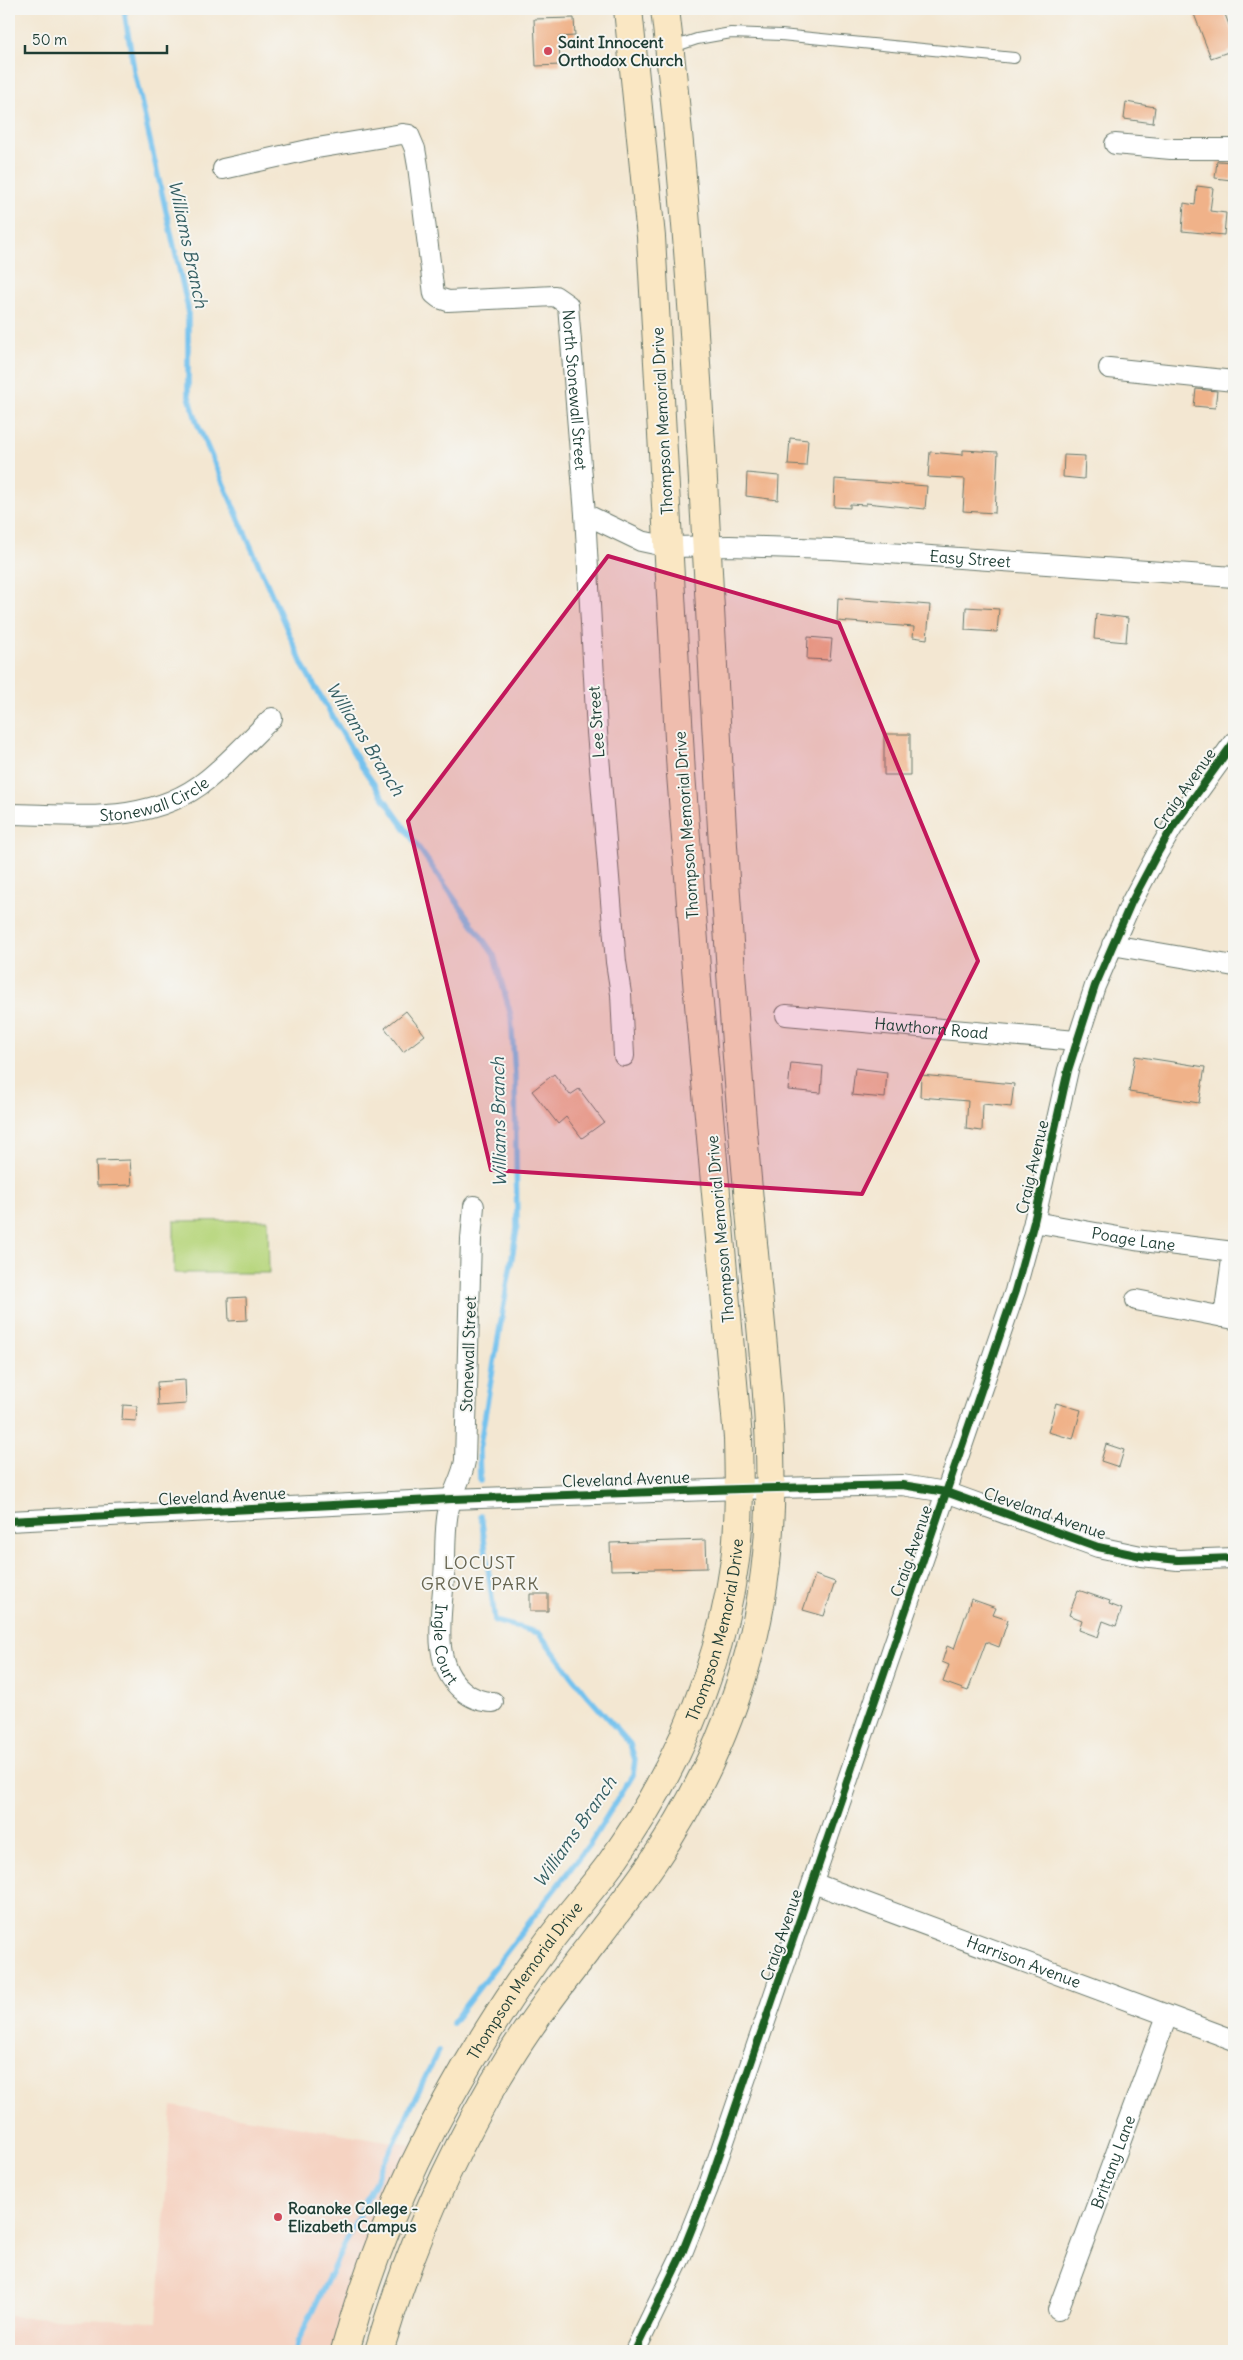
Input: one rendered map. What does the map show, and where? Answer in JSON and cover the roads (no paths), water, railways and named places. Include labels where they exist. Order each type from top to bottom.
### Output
[{"type":"main road","name":"Thompson Memorial Drive","points":[[344,2351],[377,2253],[407,2181],[440,2113],[487,2032],[560,1927],[610,1865],[644,1815],[673,1763],[693,1719],[712,1663],[726,1611],[735,1559],[740,1489],[738,1438],[698,993],[682,774],[651,237],[628,9]]},
{"type":"main road","name":"Thompson Memorial Drive","points":[[379,2351],[391,2312],[422,2229],[443,2180],[489,2092],[509,2058],[572,1967],[653,1862],[680,1818],[710,1761],[731,1711],[754,1631],[761,1602],[769,1541],[772,1488],[768,1393],[733,1011],[688,253],[665,9]]},
{"type":"street","name":"North Stonewall Street","points":[[223,169],[317,148],[402,134],[409,135],[418,166],[434,294],[438,298],[448,301],[555,296],[568,305],[585,514]]},
{"type":"street","points":[[1115,144],[1172,149],[1234,149]]},
{"type":"street","points":[[1109,368],[1234,381]]},
{"type":"street","points":[[585,514],[640,541],[653,545],[669,547],[706,546]]},
{"type":"street","name":"Lee Street","points":[[585,514],[596,732],[624,1056]]},
{"type":"street","name":"Easy Street","points":[[706,546],[831,549],[1234,577]]},
{"type":"street","name":"Stonewall Circle","points":[[9,814],[111,816],[157,808],[184,796],[208,779],[272,718]]},
{"type":"street","name":"Craig Avenue","points":[[634,2351],[680,2258],[708,2188],[814,1883],[1015,1291],[1034,1222],[1076,1041],[1112,945],[1131,902],[1167,837],[1234,742]]},
{"type":"street","points":[[1112,945],[1234,966]]},
{"type":"street","name":"Hawthorn Road","points":[[786,1015],[1076,1041]]},
{"type":"street","name":"Stonewall Street","points":[[452,1499],[462,1476],[465,1461],[471,1239],[474,1206]]},
{"type":"street","name":"Poage Lane","points":[[1034,1222],[1135,1240],[1234,1252]]},
{"type":"street","points":[[1136,1300],[1229,1318],[1234,1252]]},
{"type":"street","name":"Cleveland Avenue","points":[[9,1521],[452,1499],[772,1488],[902,1486],[946,1492],[1098,1547],[1141,1556],[1178,1560],[1234,1558]]},
{"type":"street","name":"Ingle Court","points":[[452,1499],[448,1512],[441,1645],[442,1659],[446,1671],[455,1684],[468,1695],[482,1702],[493,1702]]},
{"type":"street","name":"Harrison Avenue","points":[[814,1883],[1234,2040]]},
{"type":"street","name":"Brittany Lane","points":[[1058,2310],[1167,2016]]},
{"type":"lane","points":[[669,48],[697,39],[731,34],[781,35],[1014,58]]},
{"type":"waterway","name":"Williams Branch","points":[[124,9],[134,70],[188,308],[188,393],[197,423],[303,666],[362,767],[494,955],[511,1016],[515,1075],[517,1228],[479,1450],[480,1481]]},
{"type":"waterway","name":"Williams Branch","points":[[452,2023],[591,1842],[633,1774],[635,1760],[630,1744],[584,1692],[539,1633],[495,1621],[481,1515]]},
{"type":"waterway","name":"Williams Branch","points":[[296,2351],[297,2343],[438,2051]]},
{"type":"place","name":"Saint Innocent Orthodox Church","points":[[548,51]]},
{"type":"place","name":"Roanoke College - Elizabeth Campus","points":[[278,2217]]},
{"type":"district","name":"LOCUST GROVE PARK","points":[[480,1574]]}]
